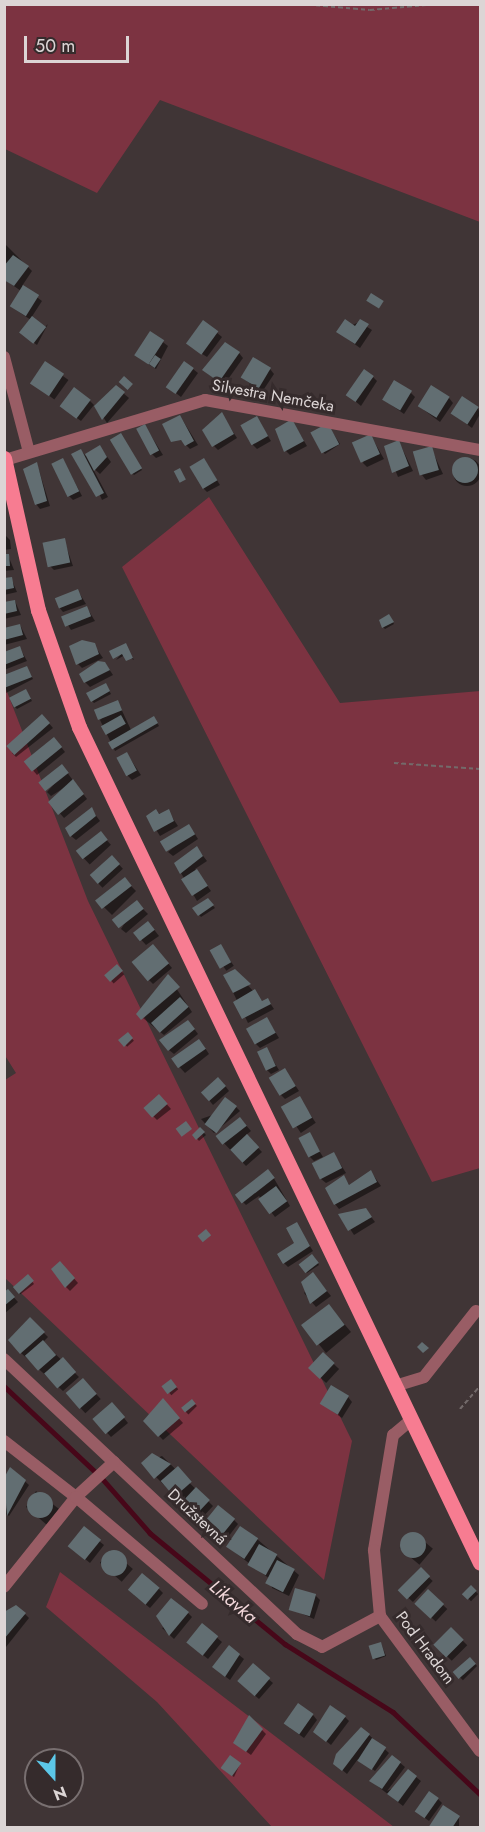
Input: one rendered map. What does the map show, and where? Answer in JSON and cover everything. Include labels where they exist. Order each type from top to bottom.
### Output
[{"type":"main road","points":[[5,459],[38,609],[78,727],[480,1563]]},
{"type":"street","points":[[4,357],[29,452]]},
{"type":"street","name":"Silvestra Nemčeka","points":[[5,459],[205,400],[480,450]]},
{"type":"street","points":[[394,1386],[424,1377],[476,1311]]},
{"type":"street","name":"Družstevná","points":[[4,1359],[297,1634],[322,1647],[380,1616]]},
{"type":"street","name":"Pod Hradom","points":[[411,1420],[393,1435],[374,1550],[380,1616],[480,1751]]},
{"type":"street","points":[[4,1441],[76,1497],[202,1604]]},
{"type":"street","points":[[4,1587],[76,1497],[114,1462]]},
{"type":"path","points":[[301,4],[369,10],[438,4]]},
{"type":"path","points":[[394,763],[480,769]]},
{"type":"path","points":[[460,1409],[480,1386]]},
{"type":"shaded area","points":[[4,5],[480,5],[480,222],[160,100],[97,193],[5,149]]},
{"type":"shaded area","points":[[209,497],[340,703],[480,691],[480,1168],[432,1182],[122,567]]},
{"type":"shaded area","points":[[4,684],[88,901],[352,1441],[324,1580],[5,1278],[5,1080],[16,1073],[4,1054]]},
{"type":"shaded area","points":[[60,1572],[394,1827],[272,1827],[157,1702],[46,1607]]},
{"type":"building","points":[[13,255],[29,266],[14,286],[4,280],[4,266]]},
{"type":"building","points":[[23,285],[39,295],[26,316],[10,306]]},
{"type":"building","points":[[371,293],[384,301],[379,309],[366,301]]},
{"type":"building","points":[[32,316],[46,327],[33,344],[19,333]]},
{"type":"building","points":[[345,319],[355,326],[360,319],[369,324],[355,344],[336,332]]},
{"type":"building","points":[[203,320],[218,331],[201,355],[186,343]]},
{"type":"building","points":[[150,331],[164,340],[148,365],[134,355]]},
{"type":"building","points":[[225,342],[240,352],[219,382],[202,370]]},
{"type":"building","points":[[155,355],[161,359],[155,368],[149,364]]},
{"type":"building","points":[[253,357],[271,368],[259,388],[241,378]]},
{"type":"building","points":[[45,361],[64,374],[49,396],[30,383]]},
{"type":"building","points":[[184,361],[194,368],[175,394],[166,387]]},
{"type":"building","points":[[364,369],[374,376],[355,402],[346,395]]},
{"type":"building","points":[[124,376],[133,384],[128,390],[119,382]]},
{"type":"building","points":[[394,380],[412,391],[400,411],[382,400]]},
{"type":"building","points":[[116,385],[125,392],[102,420],[94,406]]},
{"type":"building","points":[[431,385],[450,397],[436,418],[418,406]]},
{"type":"building","points":[[74,387],[91,400],[76,419],[60,406]]},
{"type":"building","points":[[462,396],[479,407],[467,425],[451,414]]},
{"type":"building","points":[[222,412],[234,434],[212,447],[202,430]]},
{"type":"building","points":[[180,415],[194,441],[185,446],[181,440],[171,442],[162,424]]},
{"type":"building","points":[[257,416],[268,436],[252,445],[240,425]]},
{"type":"building","points":[[292,419],[304,441],[284,452],[275,429]]},
{"type":"building","points":[[328,423],[339,444],[322,454],[310,432]]},
{"type":"building","points":[[145,424],[159,450],[150,455],[136,429]]},
{"type":"building","points":[[121,433],[142,468],[131,475],[110,440]]},
{"type":"building","points":[[371,434],[380,454],[361,463],[352,443]]},
{"type":"building","points":[[399,440],[409,466],[392,473],[384,446]]},
{"type":"building","points":[[100,445],[107,457],[94,471],[85,454]]},
{"type":"building","points":[[432,446],[439,470],[420,476],[413,452]]},
{"type":"building","points":[[81,449],[104,493],[96,497],[71,454]]},
{"type":"building","points":[[465,457],[474,461],[478,470],[474,479],[465,483],[456,479],[452,470],[456,461]]},
{"type":"building","points":[[63,458],[79,491],[68,497],[51,464]]},
{"type":"building","points":[[204,458],[217,480],[203,489],[189,467]]},
{"type":"building","points":[[37,462],[47,501],[35,505],[23,469]]},
{"type":"building","points":[[180,468],[186,480],[180,483],[174,471]]},
{"type":"building","points":[[65,538],[70,562],[48,567],[43,543]]},
{"type":"building","points":[[4,554],[9,554],[10,566],[4,566]]},
{"type":"building","points":[[12,577],[14,588],[4,590],[4,578]]},
{"type":"building","points":[[78,589],[82,599],[59,609],[55,598]]},
{"type":"building","points":[[15,600],[17,611],[4,614],[4,602]]},
{"type":"building","points":[[87,606],[91,616],[65,627],[61,616]]},
{"type":"building","points":[[389,614],[394,622],[382,628],[379,620]]},
{"type":"building","points":[[20,624],[23,635],[4,640],[4,628]]},
{"type":"building","points":[[82,640],[95,643],[99,654],[76,665],[69,646]]},
{"type":"building","points":[[126,643],[133,658],[126,661],[122,654],[113,659],[109,651]]},
{"type":"building","points":[[20,646],[24,657],[4,665],[4,652]]},
{"type":"building","points":[[98,661],[105,662],[110,670],[84,683],[79,674]]},
{"type":"building","points":[[27,666],[32,677],[4,688],[4,675]]},
{"type":"building","points":[[106,683],[110,691],[91,702],[86,693]]},
{"type":"building","points":[[26,689],[31,699],[14,707],[9,698]]},
{"type":"building","points":[[118,700],[122,710],[98,720],[94,710]]},
{"type":"building","points":[[42,714],[50,723],[14,755],[6,746]]},
{"type":"building","points":[[121,715],[126,724],[106,735],[101,726]]},
{"type":"building","points":[[154,716],[158,723],[112,749],[108,742]]},
{"type":"building","points":[[54,737],[62,747],[32,772],[24,762]]},
{"type":"building","points":[[127,752],[137,771],[126,776],[116,758]]},
{"type":"building","points":[[62,764],[69,773],[45,791],[38,782]]},
{"type":"building","points":[[73,779],[84,794],[58,815],[48,802]]},
{"type":"building","points":[[92,807],[96,816],[70,837],[65,828]]},
{"type":"building","points":[[156,809],[159,814],[169,809],[174,821],[154,832],[146,816]]},
{"type":"building","points":[[189,824],[195,834],[166,852],[160,842]]},
{"type":"building","points":[[101,831],[108,840],[83,859],[76,851]]},
{"type":"building","points":[[197,846],[203,856],[180,874],[174,863]]},
{"type":"building","points":[[112,855],[120,864],[98,884],[90,875]]},
{"type":"building","points":[[197,869],[208,886],[192,896],[181,879]]},
{"type":"building","points":[[125,877],[132,886],[102,909],[95,900]]},
{"type":"building","points":[[208,898],[214,905],[198,916],[192,908]]},
{"type":"building","points":[[137,900],[144,909],[119,928],[112,920]]},
{"type":"building","points":[[148,921],[155,930],[140,941],[133,933]]},
{"type":"building","points":[[153,944],[169,963],[148,981],[132,962]]},
{"type":"building","points":[[221,944],[231,962],[220,969],[210,950]]},
{"type":"building","points":[[117,964],[123,971],[110,982],[104,975]]},
{"type":"building","points":[[235,969],[251,984],[233,993],[223,975]]},
{"type":"building","points":[[168,974],[180,987],[141,1020],[136,1014]]},
{"type":"building","points":[[255,989],[262,1001],[268,998],[271,1004],[242,1019],[233,1002]]},
{"type":"building","points":[[180,997],[189,1007],[160,1033],[151,1023]]},
{"type":"building","points":[[267,1017],[276,1033],[255,1044],[246,1029]]},
{"type":"building","points":[[188,1020],[195,1029],[168,1051],[159,1040]]},
{"type":"building","points":[[128,1032],[133,1038],[124,1047],[118,1040]]},
{"type":"building","points":[[199,1039],[206,1049],[178,1068],[171,1059]]},
{"type":"building","points":[[267,1047],[276,1066],[266,1071],[257,1052]]},
{"type":"building","points":[[285,1068],[296,1086],[280,1096],[269,1078]]},
{"type":"building","points":[[218,1077],[226,1086],[209,1101],[201,1092]]},
{"type":"building","points":[[159,1094],[168,1104],[152,1118],[143,1108]]},
{"type":"building","points":[[300,1096],[312,1118],[293,1129],[281,1107]]},
{"type":"building","points":[[225,1097],[237,1106],[217,1133],[205,1124]]},
{"type":"building","points":[[240,1117],[247,1126],[222,1145],[216,1136]]},
{"type":"building","points":[[186,1121],[192,1129],[182,1137],[176,1129]]},
{"type":"building","points":[[200,1127],[205,1132],[196,1140],[192,1135]]},
{"type":"building","points":[[310,1132],[320,1152],[308,1158],[298,1138]]},
{"type":"building","points":[[247,1134],[259,1147],[242,1163],[230,1150]]},
{"type":"building","points":[[334,1152],[342,1168],[320,1179],[312,1163]]},
{"type":"building","points":[[268,1169],[275,1178],[242,1204],[235,1195]]},
{"type":"building","points":[[371,1170],[377,1182],[334,1205],[325,1188],[344,1175],[349,1185]]},
{"type":"building","points":[[276,1186],[287,1201],[269,1214],[258,1199]]},
{"type":"building","points":[[366,1208],[372,1217],[348,1231],[338,1214]]},
{"type":"building","points":[[297,1222],[310,1246],[283,1264],[277,1254],[294,1243],[286,1228]]},
{"type":"building","points":[[206,1229],[211,1235],[203,1242],[198,1236]]},
{"type":"building","points":[[312,1254],[319,1263],[305,1273],[299,1264]]},
{"type":"building","points":[[60,1261],[75,1278],[65,1288],[51,1269]]},
{"type":"building","points":[[313,1272],[327,1291],[310,1304],[301,1282]]},
{"type":"building","points":[[28,1274],[34,1281],[19,1294],[13,1287]]},
{"type":"building","points":[[8,1289],[15,1297],[4,1306],[4,1292]]},
{"type":"building","points":[[329,1304],[345,1325],[317,1346],[301,1325]]},
{"type":"building","points":[[30,1317],[45,1332],[20,1354],[8,1340]]},
{"type":"building","points":[[43,1340],[56,1355],[38,1371],[25,1356]]},
{"type":"building","points":[[422,1342],[429,1348],[423,1353],[417,1347]]},
{"type":"building","points":[[323,1352],[335,1363],[320,1379],[308,1368]]},
{"type":"building","points":[[63,1357],[76,1372],[57,1388],[44,1373]]},
{"type":"building","points":[[83,1378],[97,1394],[79,1409],[66,1393]]},
{"type":"building","points":[[171,1379],[177,1387],[167,1394],[161,1386]]},
{"type":"building","points":[[331,1385],[349,1396],[338,1415],[320,1404]]},
{"type":"building","points":[[163,1398],[180,1418],[158,1437],[143,1421]]},
{"type":"building","points":[[192,1399],[196,1404],[185,1412],[181,1408]]},
{"type":"building","points":[[112,1402],[125,1417],[105,1434],[92,1419]]},
{"type":"building","points":[[152,1453],[171,1464],[154,1479],[141,1463]]},
{"type":"building","points":[[178,1466],[192,1482],[174,1497],[161,1481]]},
{"type":"building","points":[[10,1467],[26,1480],[7,1516],[4,1478]]},
{"type":"building","points":[[196,1487],[210,1500],[194,1517],[180,1504]]},
{"type":"building","points":[[40,1492],[49,1496],[53,1505],[49,1514],[40,1518],[31,1514],[27,1505],[31,1496]]},
{"type":"building","points":[[218,1505],[235,1519],[220,1537],[203,1524]]},
{"type":"building","points":[[84,1526],[101,1540],[85,1560],[68,1546]]},
{"type":"building","points":[[240,1526],[258,1538],[244,1559],[226,1547]]},
{"type":"building","points":[[413,1532],[422,1536],[426,1545],[422,1554],[413,1558],[404,1554],[400,1545],[404,1536]]},
{"type":"building","points":[[259,1544],[277,1554],[266,1575],[247,1565]]},
{"type":"building","points":[[114,1550],[123,1554],[127,1563],[123,1572],[114,1576],[105,1572],[101,1563],[105,1554]]},
{"type":"building","points":[[277,1560],[295,1569],[283,1592],[265,1583]]},
{"type":"building","points":[[421,1567],[430,1576],[407,1600],[398,1590]]},
{"type":"building","points":[[142,1573],[160,1588],[145,1605],[128,1590]]},
{"type":"building","points":[[471,1585],[477,1591],[467,1600],[462,1594]]},
{"type":"building","points":[[295,1588],[316,1594],[310,1616],[289,1610]]},
{"type":"building","points":[[428,1589],[444,1604],[430,1619],[414,1604]]},
{"type":"building","points":[[171,1598],[189,1612],[169,1636],[156,1616]]},
{"type":"building","points":[[16,1605],[26,1613],[4,1639],[4,1612]]},
{"type":"building","points":[[202,1623],[218,1636],[203,1656],[186,1642]]},
{"type":"building","points":[[451,1627],[464,1640],[446,1657],[433,1645]]},
{"type":"building","points":[[381,1642],[385,1655],[373,1659],[369,1646]]},
{"type":"building","points":[[229,1645],[240,1654],[225,1677],[212,1667]]},
{"type":"building","points":[[470,1657],[476,1664],[459,1679],[453,1672]]},
{"type":"building","points":[[253,1663],[270,1678],[255,1696],[237,1681]]},
{"type":"building","points":[[298,1703],[314,1714],[299,1734],[284,1723]]},
{"type":"building","points":[[330,1705],[346,1716],[326,1742],[313,1732]]},
{"type":"building","points":[[249,1715],[263,1729],[246,1752],[233,1743]]},
{"type":"building","points":[[361,1727],[370,1734],[342,1771],[333,1764],[336,1754]]},
{"type":"building","points":[[372,1738],[386,1747],[372,1770],[357,1761]]},
{"type":"building","points":[[230,1755],[241,1763],[232,1776],[221,1768]]},
{"type":"building","points":[[392,1755],[401,1762],[382,1789],[369,1781]]},
{"type":"building","points":[[408,1769],[417,1776],[398,1802],[387,1794]]},
{"type":"building","points":[[429,1791],[439,1798],[424,1818],[415,1811]]},
{"type":"building","points":[[443,1805],[460,1816],[452,1828],[428,1828]]},
{"type":"waterway","name":"Likavka","points":[[4,1386],[100,1476],[150,1533],[285,1644],[393,1712],[480,1794]]}]
